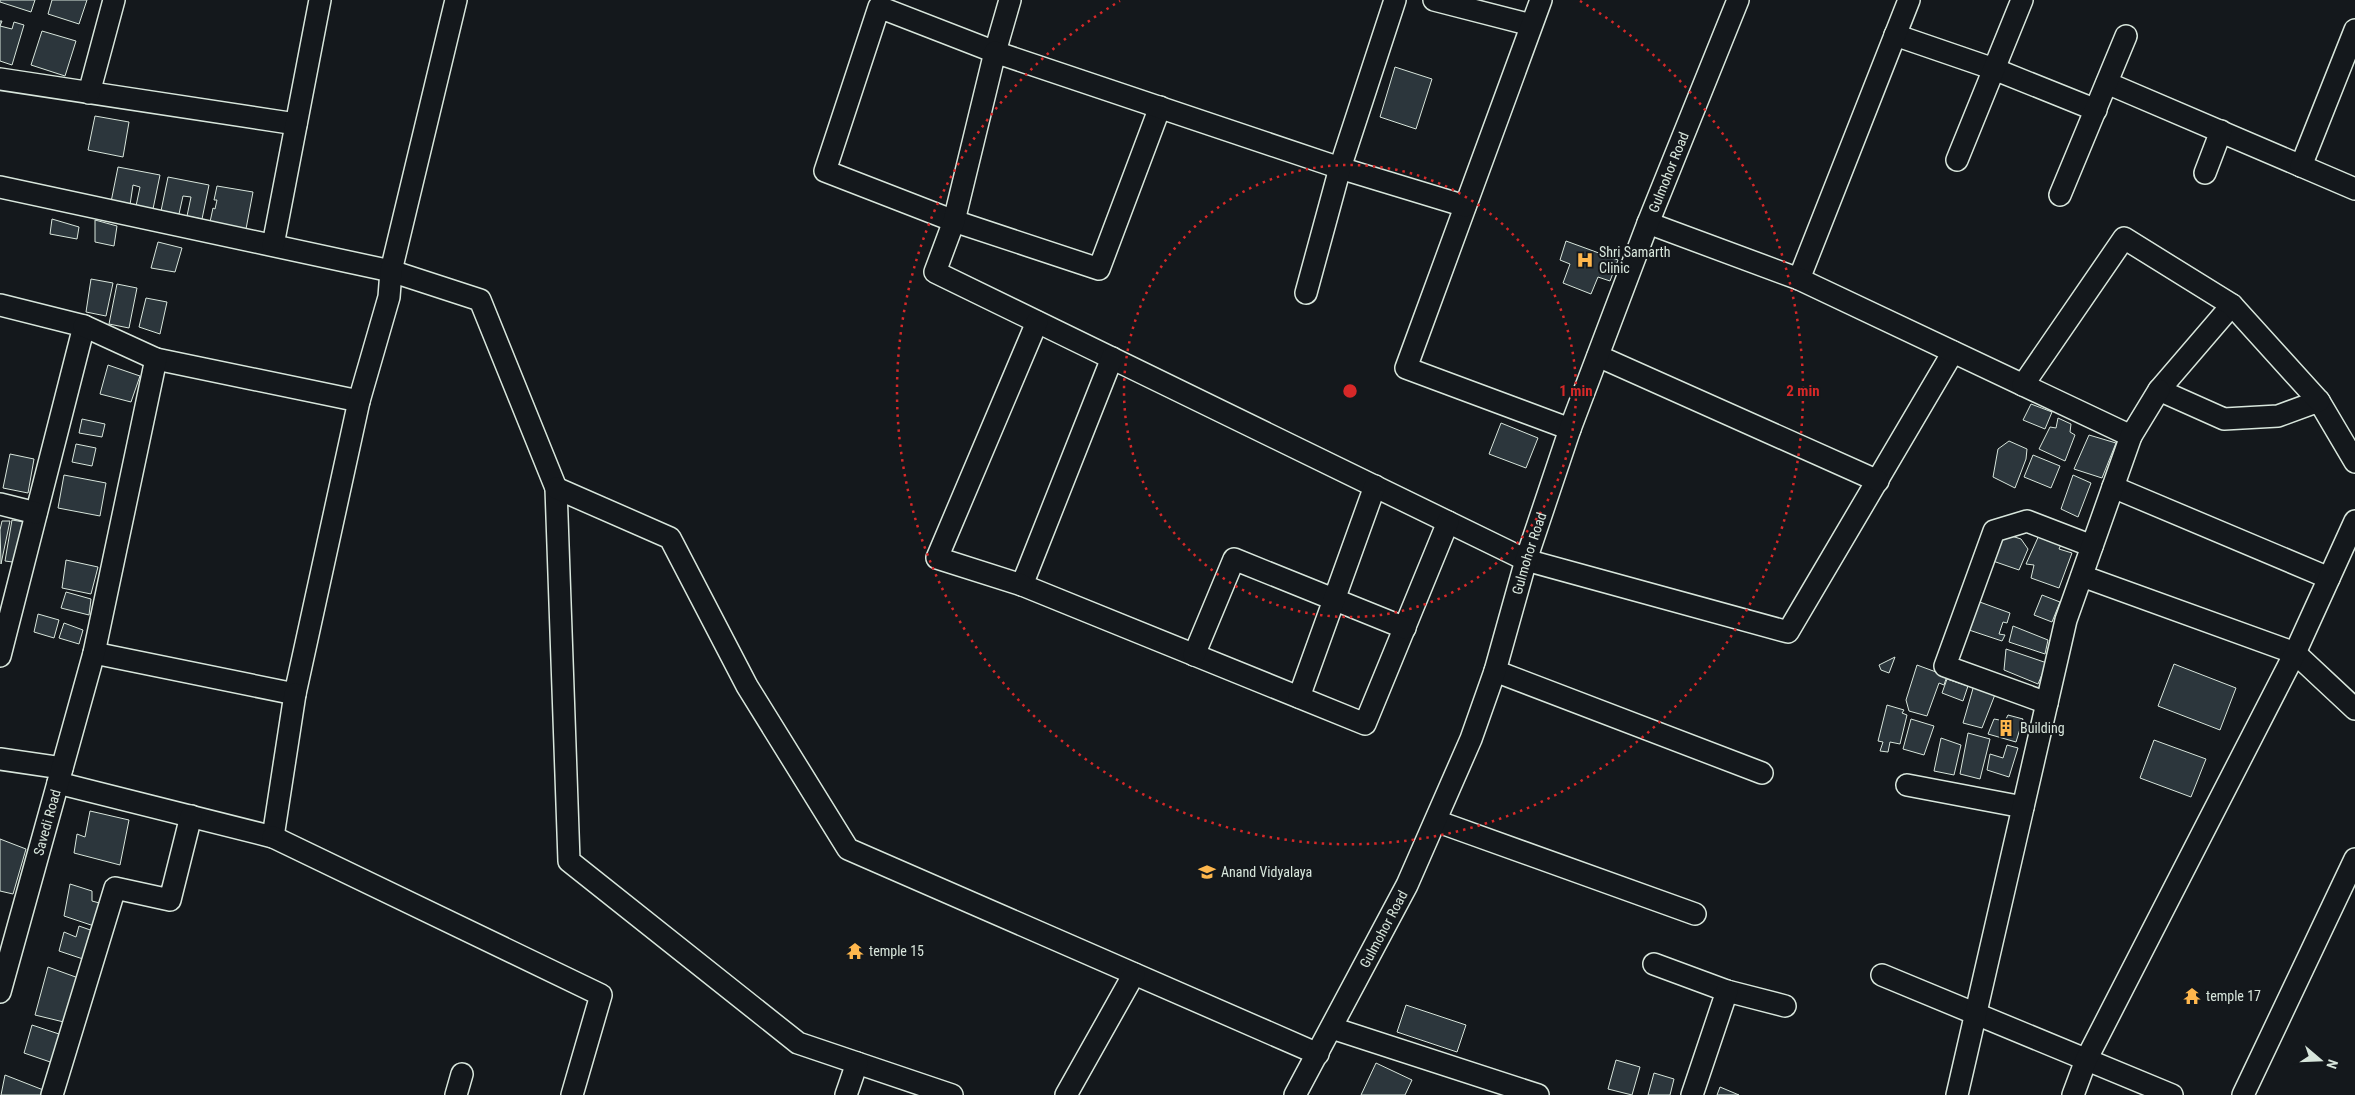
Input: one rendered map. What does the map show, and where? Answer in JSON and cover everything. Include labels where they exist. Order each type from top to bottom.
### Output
[{"type":"street","points":[[89,93],[114,0]]},
{"type":"street","points":[[273,244],[320,0]]},
{"type":"street","points":[[273,837],[295,694],[359,401],[389,297],[390,271],[456,0]]},
{"type":"street","points":[[1010,0],[995,52],[954,221],[935,272],[1526,560],[1788,632],[1953,352]]},
{"type":"street","points":[[1306,293],[1340,168],[1395,0]]},
{"type":"street","points":[[1434,0],[1531,25]]},
{"type":"street","points":[[1541,0],[1406,368],[1570,429]]},
{"type":"street","name":"Gulmohor Road","points":[[1296,1095],[1407,885],[1471,739],[1495,671],[1526,560],[1570,429],[1648,223],[1738,0]]},
{"type":"street","points":[[1799,279],[1909,0]]},
{"type":"street","points":[[1958,160],[2022,0]]},
{"type":"street","points":[[1160,108],[1099,269],[954,221],[825,172],[878,7],[995,52],[1160,108],[1340,168],[1465,206]]},
{"type":"street","points":[[2301,166],[2355,30]]},
{"type":"street","points":[[1896,35],[1994,69],[2096,110]]},
{"type":"street","points":[[2060,195],[2126,36]]},
{"type":"street","points":[[0,79],[296,124]]},
{"type":"street","points":[[2107,83],[2355,189]]},
{"type":"street","points":[[2205,173],[2221,132]]},
{"type":"street","points":[[0,187],[273,244],[390,271],[480,300],[556,488],[569,861],[798,1043],[952,1095]]},
{"type":"street","points":[[1648,223],[1799,279],[2131,436]]},
{"type":"street","points":[[2023,385],[2124,238],[2232,305],[2319,401],[2355,462]]},
{"type":"street","points":[[0,304],[84,326],[156,359],[359,401]]},
{"type":"street","points":[[1957,1095],[2066,620],[2131,436],[2159,390],[2232,305]]},
{"type":"street","points":[[1037,322],[937,558],[1022,585],[1366,724],[1448,522]]},
{"type":"street","points":[[0,656],[3,629],[36,513],[84,326]]},
{"type":"street","points":[[1598,356],[1878,481]]},
{"type":"street","points":[[1022,585],[1112,358]]},
{"type":"street","name":"Savedi Road","points":[[0,992],[94,653],[156,359]]},
{"type":"street","points":[[2159,390],[2224,419],[2278,416],[2319,401]]},
{"type":"street","points":[[1299,697],[1375,486]]},
{"type":"street","points":[[2113,487],[2329,578]]},
{"type":"street","points":[[556,488],[670,538],[747,686],[848,849],[1318,1054]]},
{"type":"street","points":[[0,504],[36,513]]},
{"type":"street","points":[[2047,703],[1945,666],[1994,531],[2026,520],[2092,546]]},
{"type":"street","points":[[2073,1095],[2086,1060],[2295,653],[2355,522]]},
{"type":"street","points":[[1194,655],[1234,559],[1405,628]]},
{"type":"street","points":[[2082,576],[2295,653],[2355,709]]},
{"type":"street","points":[[94,653],[295,694]]},
{"type":"street","points":[[1495,671],[1762,773]]},
{"type":"street","points":[[0,759],[60,775],[191,816],[273,837],[601,996],[572,1095]]},
{"type":"street","points":[[1907,784],[2023,807]]},
{"type":"street","points":[[52,1095],[115,888],[170,900],[191,816]]},
{"type":"street","points":[[1436,821],[1694,914]]},
{"type":"street","points":[[2243,1095],[2355,860]]},
{"type":"street","points":[[1654,964],[1727,991],[1785,1006]]},
{"type":"street","points":[[1066,1095],[1134,974]]},
{"type":"street","points":[[1882,975],[2171,1095]]},
{"type":"street","points":[[1692,1095],[1727,991]]},
{"type":"street","points":[[1332,1028],[1493,1088],[1538,1095]]},
{"type":"street","points":[[846,1095],[857,1063]]},
{"type":"street","points":[[456,1095],[462,1074]]},
{"type":"building","points":[[0,0],[35,0],[31,12],[0,2]]},
{"type":"building","points":[[52,0],[87,0],[79,24],[48,14]]},
{"type":"building","points":[[14,22],[24,25],[12,65],[0,61],[0,26],[12,29]]},
{"type":"building","points":[[42,31],[76,41],[65,76],[31,65]]},
{"type":"building","points":[[1395,67],[1432,79],[1416,129],[1380,117]]},
{"type":"building","points":[[95,116],[129,122],[123,157],[88,150]]},
{"type":"building","points":[[118,167],[160,175],[153,209],[136,206],[140,187],[133,185],[130,205],[111,202]]},
{"type":"building","points":[[168,177],[209,185],[202,219],[187,216],[191,197],[183,196],[179,214],[161,211]]},
{"type":"building","points":[[217,186],[253,192],[246,229],[210,222],[217,200],[214,200]]},
{"type":"building","points":[[52,219],[79,227],[77,239],[50,234]]},
{"type":"building","points":[[95,220],[117,226],[114,246],[95,242]]},
{"type":"building","points":[[1566,241],[1618,260],[1610,281],[1598,277],[1591,294],[1563,283],[1570,264],[1560,260]]},
{"type":"building","points":[[158,242],[182,248],[175,272],[151,268]]},
{"type":"building","points":[[91,279],[113,283],[106,316],[86,312]]},
{"type":"building","points":[[117,284],[137,288],[129,328],[109,324]]},
{"type":"building","points":[[146,298],[167,302],[160,334],[139,327]]},
{"type":"building","points":[[108,365],[140,376],[131,402],[100,394]]},
{"type":"building","points":[[2031,404],[2052,412],[2045,429],[2023,420]]},
{"type":"building","points":[[2058,418],[2071,424],[2070,432],[2075,435],[2065,461],[2039,449],[2050,427],[2056,428]]},
{"type":"building","points":[[82,419],[105,424],[102,437],[79,433]]},
{"type":"building","points":[[1501,423],[1538,438],[1526,468],[1489,454]]},
{"type":"building","points":[[2089,435],[2116,443],[2102,478],[2074,469]]},
{"type":"building","points":[[2009,441],[2027,449],[2026,459],[2015,488],[1993,477],[1998,449]]},
{"type":"building","points":[[76,444],[96,448],[92,466],[72,462]]},
{"type":"building","points":[[10,454],[34,459],[28,493],[3,488]]},
{"type":"building","points":[[2033,455],[2060,466],[2051,488],[2024,477]]},
{"type":"building","points":[[64,475],[106,483],[100,516],[58,508]]},
{"type":"building","points":[[2073,475],[2091,483],[2078,517],[2061,509]]},
{"type":"building","points":[[12,520],[30,523],[20,563],[5,561]]},
{"type":"building","points":[[2,521],[10,521],[1,564],[0,530]]},
{"type":"building","points":[[2002,533],[2021,539],[2028,549],[2019,570],[1990,560]]},
{"type":"building","points":[[2040,533],[2063,540],[2059,549],[2072,553],[2059,588],[2031,578],[2034,565],[2026,564]]},
{"type":"building","points":[[66,560],[98,567],[91,594],[62,588]]},
{"type":"building","points":[[66,592],[91,599],[89,615],[61,608]]},
{"type":"building","points":[[2042,595],[2060,602],[2052,622],[2034,615]]},
{"type":"building","points":[[1977,601],[2010,613],[2007,623],[2003,622],[1999,634],[2005,635],[2002,641],[1966,629]]},
{"type":"building","points":[[38,614],[59,620],[54,638],[34,632]]},
{"type":"building","points":[[64,623],[83,630],[79,644],[59,638]]},
{"type":"building","points":[[2013,626],[2048,640],[2045,654],[2009,642]]},
{"type":"building","points":[[2006,649],[2047,663],[2038,684],[2004,670]]},
{"type":"building","points":[[1895,657],[1889,673],[1881,670],[1879,665]]},
{"type":"building","points":[[2174,664],[2236,688],[2220,730],[2158,706]]},
{"type":"building","points":[[1917,665],[1947,676],[1944,685],[1939,683],[1927,716],[1909,711],[1906,700]]},
{"type":"building","points":[[1947,679],[1968,686],[1963,701],[1942,693]]},
{"type":"building","points":[[1974,685],[1996,692],[1982,728],[1963,723]]},
{"type":"building","points":[[1887,705],[1904,710],[1902,713],[1907,715],[1900,744],[1890,742],[1888,752],[1880,751],[1883,742],[1878,741]]},
{"type":"building","name":"Building","points":[[2008,715],[2023,719],[2016,742],[1988,734],[1994,719],[2005,721]]},
{"type":"building","points":[[1911,719],[1934,726],[1924,755],[1903,749]]},
{"type":"building","points":[[1968,733],[1990,739],[1980,779],[1960,774]]},
{"type":"building","points":[[1941,738],[1961,745],[1954,775],[1934,771]]},
{"type":"building","points":[[2154,740],[2206,759],[2191,797],[2140,778]]},
{"type":"building","name":"Building","points":[[2007,745],[2018,748],[2009,777],[1987,770],[1990,754],[2003,758]]},
{"type":"building","points":[[90,811],[129,820],[120,865],[74,853],[77,834],[85,837]]},
{"type":"building","points":[[0,839],[26,849],[13,894],[0,891]]},
{"type":"building","points":[[70,884],[92,891],[92,901],[107,905],[100,928],[64,916]]},
{"type":"building","points":[[79,926],[96,932],[89,961],[59,951],[64,932],[76,937]]},
{"type":"building","points":[[48,967],[84,980],[72,1024],[35,1015]]},
{"type":"building","points":[[1406,1005],[1466,1025],[1457,1052],[1397,1032]]},
{"type":"building","points":[[32,1025],[68,1037],[59,1065],[24,1053]]},
{"type":"building","points":[[1616,1060],[1640,1067],[1632,1095],[1608,1089]]},
{"type":"building","points":[[1376,1063],[1412,1080],[1405,1095],[1361,1095]]},
{"type":"building","points":[[1654,1073],[1674,1079],[1670,1095],[1648,1095]]},
{"type":"building","points":[[5,1075],[51,1093],[51,1095],[1,1095]]},
{"type":"building","points":[[1720,1087],[1739,1095],[1717,1095]]},
{"type":"place","name":"Shri Samarth Clinic","points":[[1585,260]]},
{"type":"place","name":"Building","points":[[2006,728]]},
{"type":"place","name":"Anand Vidyalaya","points":[[1207,872]]},
{"type":"place","name":"temple 15","points":[[855,951]]},
{"type":"place","name":"temple 17","points":[[2192,996]]}]
